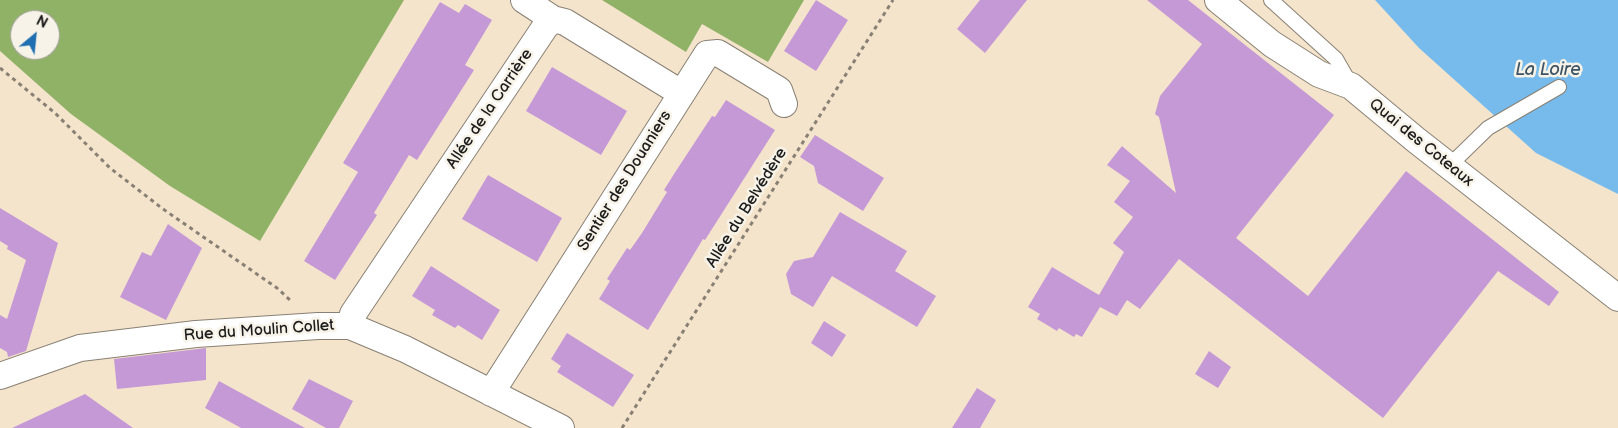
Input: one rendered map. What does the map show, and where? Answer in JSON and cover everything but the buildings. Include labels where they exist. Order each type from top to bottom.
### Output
[{"type":"street","points":[[524,0],[553,19],[564,22],[681,93]]},
{"type":"street","name":"Quai des Coteaux","points":[[1218,0],[1272,44],[1319,74],[1351,86],[1449,166],[1618,298]]},
{"type":"street","name":"Allée de la Carrière","points":[[350,326],[353,314],[545,27],[553,19]]},
{"type":"street","name":"Sentier des Douaniers","points":[[491,393],[707,54],[718,52],[780,90],[784,104]]},
{"type":"street","name":"Rue du Moulin Collet","points":[[0,376],[80,348],[196,334],[318,326],[350,326],[394,344],[560,428]]},
{"type":"lane","points":[[1270,0],[1336,58],[1351,86]]},
{"type":"lane","points":[[1449,166],[1488,128],[1559,87]]},
{"type":"path","name":"Allée du Belvédère","points":[[622,428],[893,0]]},
{"type":"path","points":[[0,68],[55,113],[110,168],[163,209],[277,288],[318,326]]},
{"type":"green space","points":[[0,0],[404,0],[260,241],[170,186],[71,114],[10,60],[60,60],[60,10],[10,10],[10,60],[0,51]]},
{"type":"green space","points":[[602,0],[804,0],[768,62],[702,24],[686,52]]},
{"type":"water","name":"La Loire","points":[[1375,0],[1618,0],[1618,194],[1536,153],[1419,48]]}]
